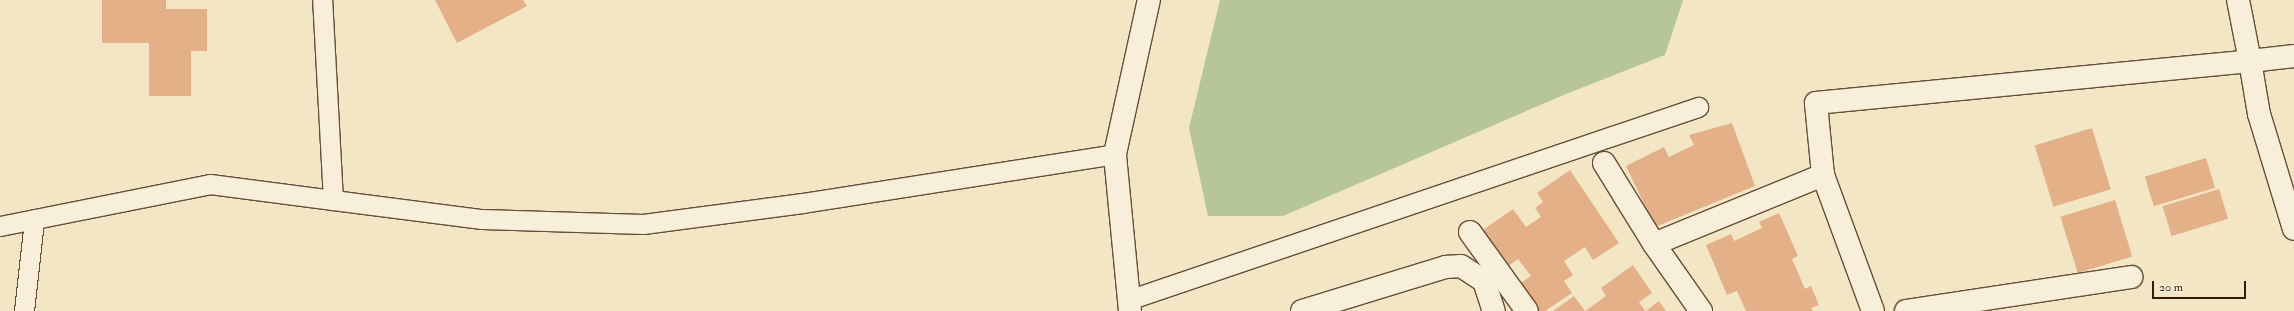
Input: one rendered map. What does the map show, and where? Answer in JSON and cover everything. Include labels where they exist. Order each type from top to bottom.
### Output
[{"type":"street","points":[[1129,305],[1115,154],[1149,0]]},
{"type":"street","points":[[2238,0],[2259,114],[2294,229]]},
{"type":"street","points":[[1873,311],[1823,175],[1816,103],[2250,62],[2294,56]]},
{"type":"street","points":[[1604,163],[1654,244],[1701,311]]},
{"type":"street","points":[[1654,244],[1823,175]]},
{"type":"street","points":[[1470,232],[1527,311]]},
{"type":"street","points":[[1302,311],[1446,267],[1461,266],[1484,281],[1494,311]]},
{"type":"street","points":[[1906,311],[2131,277]]},
{"type":"lane","points":[[322,0],[333,200]]},
{"type":"lane","points":[[1129,305],[1698,107]]},
{"type":"lane","points":[[0,226],[210,184],[482,219],[643,224],[803,203],[1115,154]]},
{"type":"lane","points":[[24,311],[34,220]]},
{"type":"green space","points":[[1220,0],[1683,0],[1665,55],[1566,94],[1283,216],[1208,216],[1189,128]]},
{"type":"building","points":[[102,0],[166,0],[166,9],[207,9],[207,51],[191,51],[191,96],[149,96],[149,43],[102,43]]},
{"type":"building","points":[[435,0],[523,0],[527,6],[457,43]]},
{"type":"building","points":[[1732,123],[1755,186],[1655,227],[1626,166],[1664,147],[1669,157],[1694,145],[1689,135]]},
{"type":"building","points":[[2092,128],[2111,189],[2053,207],[2035,146]]},
{"type":"building","points":[[2206,158],[2215,188],[2154,206],[2145,177]]},
{"type":"building","points":[[1570,170],[1619,243],[1593,260],[1585,247],[1564,261],[1573,275],[1564,281],[1572,293],[1545,311],[1537,311],[1519,284],[1531,276],[1518,259],[1507,267],[1483,230],[1513,209],[1526,227],[1541,217],[1535,208],[1543,202],[1537,193]]},
{"type":"building","points":[[2219,189],[2228,219],[2172,236],[2163,206]]},
{"type":"building","points":[[2115,200],[2132,256],[2078,273],[2060,217]]},
{"type":"building","points":[[1779,213],[1798,256],[1792,259],[1805,289],[1811,286],[1819,305],[1811,308],[1813,311],[1746,311],[1737,291],[1727,295],[1706,245],[1731,234],[1734,241],[1762,228],[1759,222]]},
{"type":"building","points":[[1633,265],[1652,293],[1639,302],[1645,311],[1585,311],[1606,296],[1601,288]]},
{"type":"building","points":[[1574,296],[1585,311],[1553,311]]},
{"type":"building","points":[[1659,301],[1666,311],[1646,311]]}]
